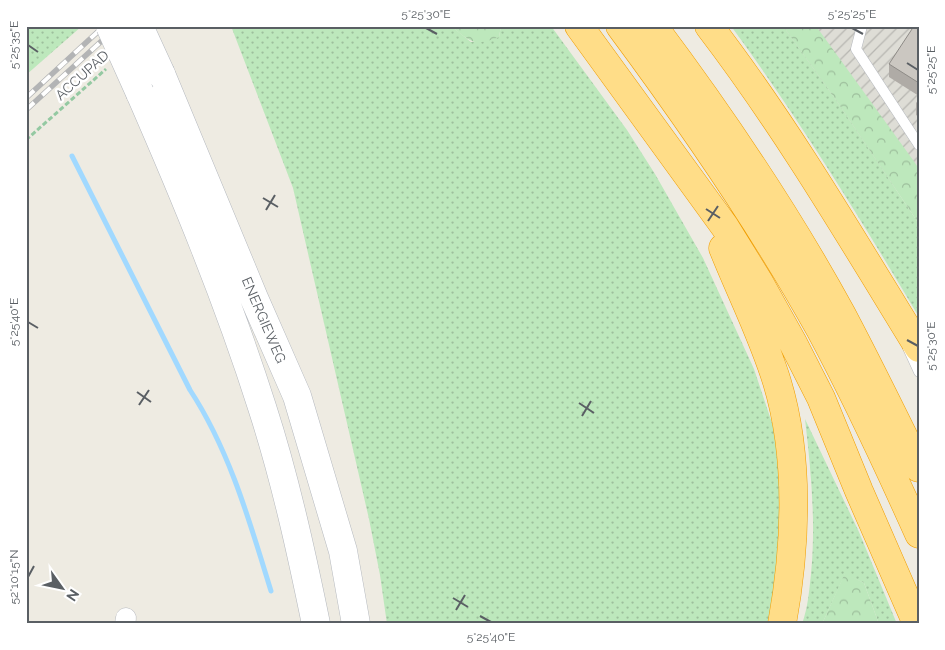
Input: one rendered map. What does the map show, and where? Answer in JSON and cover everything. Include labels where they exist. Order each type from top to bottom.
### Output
[{"type":"highway","points":[[579,26],[740,250],[793,343],[821,398],[917,624]]},
{"type":"highway","points":[[620,26],[695,129],[814,321],[872,431],[919,534]]},
{"type":"highway","points":[[653,26],[763,183],[803,248],[872,372],[919,468]]},
{"type":"highway","points":[[709,26],[780,126],[919,348]]},
{"type":"highway","points":[[704,200],[740,291],[759,333],[777,383],[787,423],[793,497],[792,561],[782,624]]},
{"type":"main road","name":"ENERGIEWEG","points":[[110,26],[189,204],[237,330],[294,520],[316,624]]},
{"type":"main road","name":"ENERGIEWEG","points":[[139,26],[162,74],[254,298],[297,396],[343,551],[356,624]]},
{"type":"lane","points":[[862,26],[856,49],[919,146]]},
{"type":"lane","points":[[880,284],[919,372]]},
{"type":"path","name":"ACCUPAD","points":[[26,140],[111,64]]},
{"type":"shaded area","points":[[758,26],[919,26],[919,211],[863,158]]},
{"type":"green space","points":[[26,26],[82,26],[26,75]]},
{"type":"green space","points":[[231,26],[451,26],[471,42],[499,37],[501,26],[551,26],[627,130],[655,174],[703,258],[754,369],[775,432],[784,512],[771,624],[387,624],[369,519],[293,188]]},
{"type":"green space","points":[[451,26],[501,26],[499,37],[478,42],[468,39]]},
{"type":"green space","points":[[731,26],[783,26],[836,100],[919,224],[919,317],[828,169],[781,97]]},
{"type":"green space","points":[[783,26],[816,26],[913,160],[919,169],[919,224],[836,100]]},
{"type":"green space","points":[[805,419],[859,532],[897,624],[879,624],[864,583],[845,574],[822,624],[802,624],[809,593],[813,535],[811,477]]},
{"type":"green space","points":[[845,573],[864,583],[879,624],[822,624]]},
{"type":"building","points":[[914,26],[919,26],[919,83],[889,64]]},
{"type":"waterway","points":[[72,156],[228,462],[271,591]]},
{"type":"railway","points":[[26,98],[104,26]]},
{"type":"railway","points":[[26,110],[118,26]]}]
